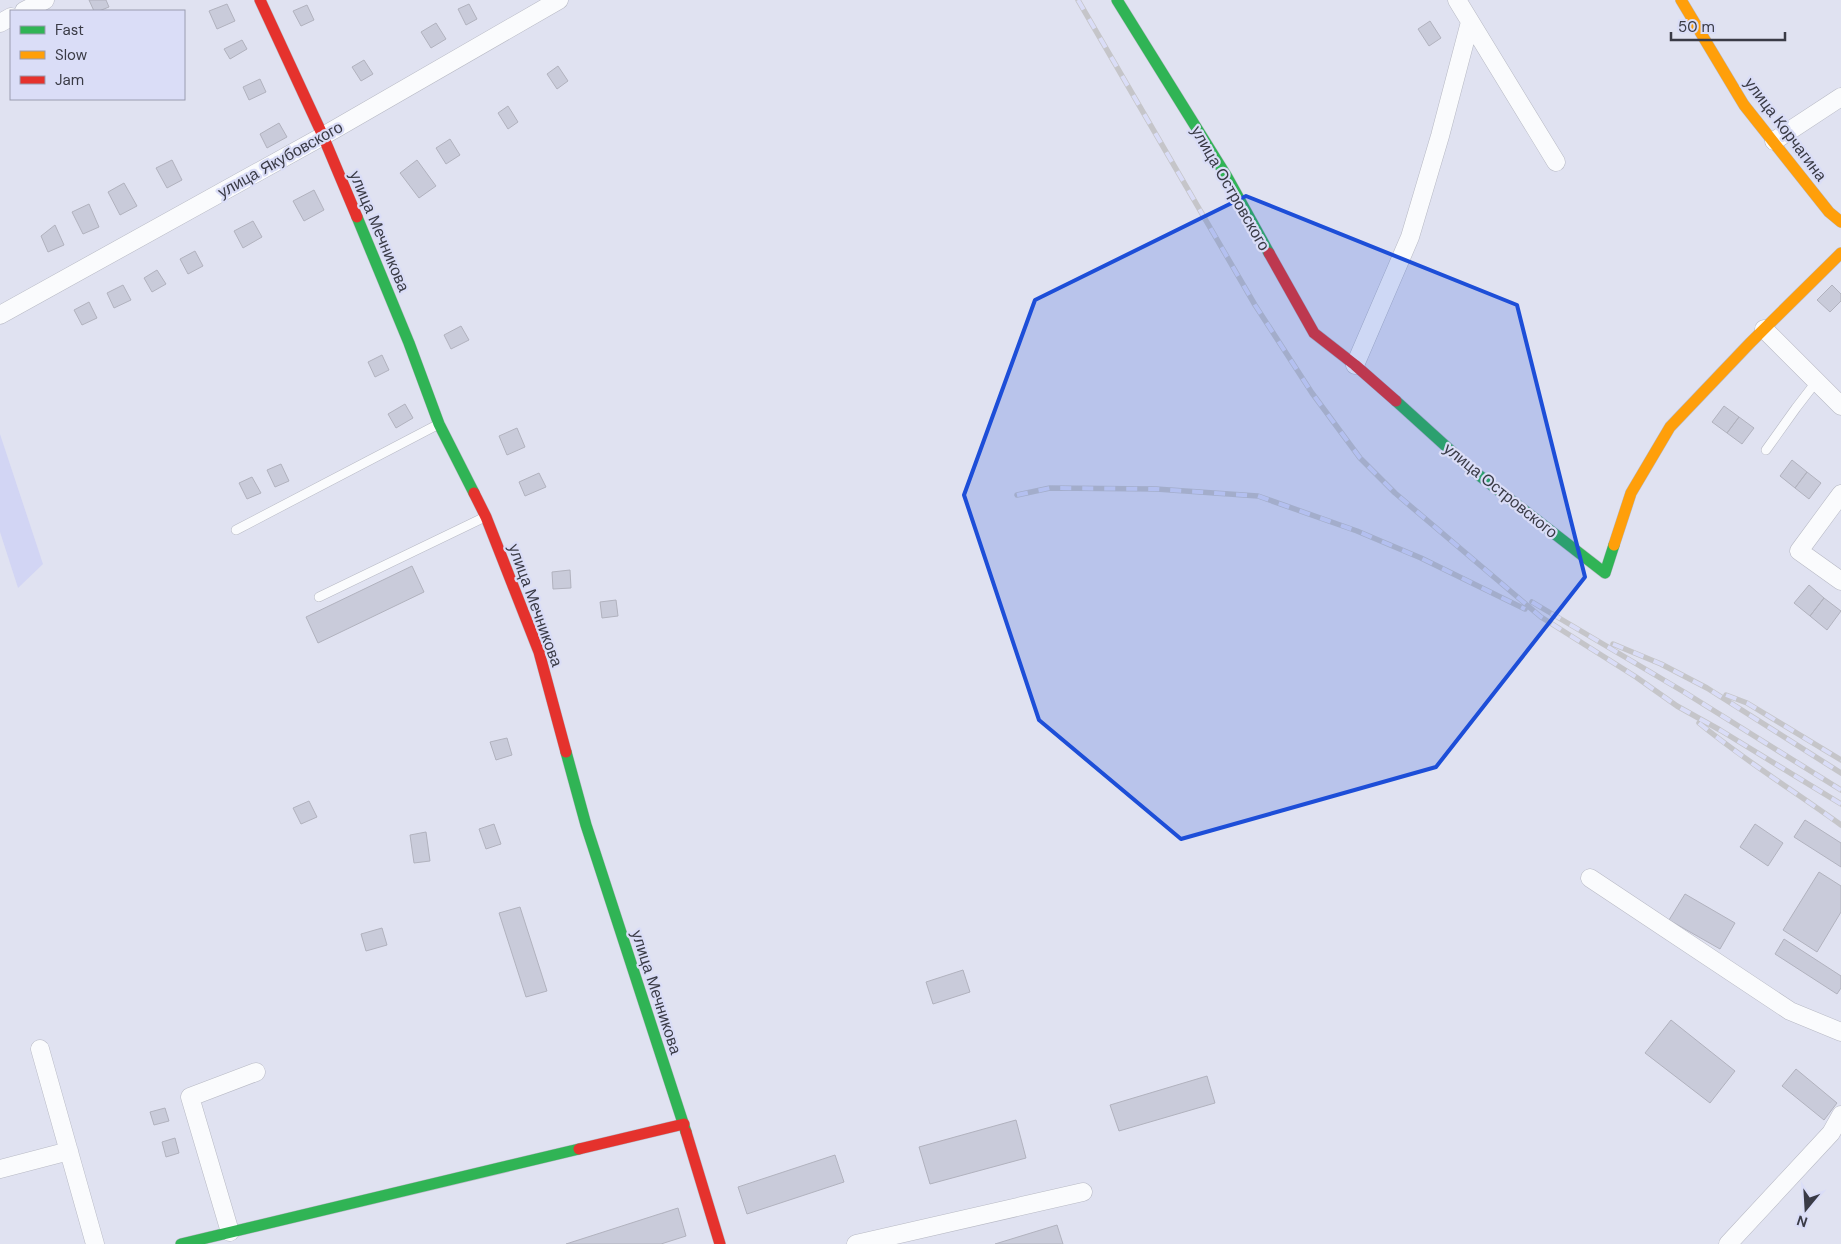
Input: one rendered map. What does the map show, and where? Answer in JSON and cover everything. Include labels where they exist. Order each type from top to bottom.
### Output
[{"type":"street","points":[[20,10],[45,0]]},
{"type":"street","name":"улица Мечникова","points":[[260,0],[323,136],[409,343],[439,424],[486,517],[539,652],[586,825],[684,1124],[720,1244]]},
{"type":"street","name":"улица Якубовского","points":[[0,315],[323,136],[559,0]]},
{"type":"street","name":"улица Островского","points":[[1117,0],[1227,177],[1314,333],[1354,365],[1470,469],[1605,573],[1631,494],[1670,427],[1764,329]]},
{"type":"street","points":[[1456,0],[1556,162]]},
{"type":"street","name":"улица Корчагина","points":[[1681,0],[1744,105],[1829,212],[1841,222]]},
{"type":"street","points":[[1354,365],[1410,237],[1440,136],[1470,22]]},
{"type":"street","points":[[1774,141],[1841,97]]},
{"type":"street","points":[[1841,253],[1764,329],[1841,406]]},
{"type":"street","points":[[1841,494],[1799,551],[1841,581]]},
{"type":"street","points":[[1590,878],[1790,1011],[1841,1032]]},
{"type":"street","points":[[40,1049],[95,1244]]},
{"type":"street","points":[[230,1232],[190,1097],[256,1072]]},
{"type":"street","points":[[1728,1244],[1831,1133],[1841,1115]]},
{"type":"street","points":[[181,1244],[684,1124]]},
{"type":"street","points":[[0,1169],[69,1151]]},
{"type":"street","points":[[856,1244],[1083,1192]]},
{"type":"lane","points":[[1766,450],[1816,382]]},
{"type":"lane","points":[[236,530],[439,424]]},
{"type":"lane","points":[[319,597],[486,517]]},
{"type":"highlighted area","points":[[1246,196],[1517,305],[1585,577],[1436,767],[1181,839],[1039,720],[964,495],[1035,300]]},
{"type":"shaded area","points":[[0,434],[43,564],[18,588],[0,532]]},
{"type":"building","points":[[89,0],[106,0],[109,7],[102,10],[94,10]]},
{"type":"building","points":[[227,4],[235,21],[217,29],[209,11]]},
{"type":"building","points":[[469,4],[477,19],[466,25],[458,9]]},
{"type":"building","points":[[307,5],[314,20],[301,26],[293,11]]},
{"type":"building","points":[[1430,21],[1441,38],[1429,46],[1418,29]]},
{"type":"building","points":[[436,23],[446,39],[431,48],[421,32]]},
{"type":"building","points":[[242,40],[247,49],[230,59],[224,49]]},
{"type":"building","points":[[364,60],[373,74],[361,81],[352,67]]},
{"type":"building","points":[[558,66],[568,81],[557,89],[547,74]]},
{"type":"building","points":[[260,79],[266,92],[249,100],[243,87]]},
{"type":"building","points":[[508,106],[518,122],[508,129],[498,113]]},
{"type":"building","points":[[279,123],[287,137],[267,148],[260,134]]},
{"type":"building","points":[[450,139],[460,155],[446,164],[436,148]]},
{"type":"building","points":[[172,160],[182,180],[167,188],[156,168]]},
{"type":"building","points":[[417,160],[436,186],[419,198],[400,173]]},
{"type":"building","points":[[124,183],[137,206],[120,215],[108,192]]},
{"type":"building","points":[[314,190],[324,210],[304,221],[293,201]]},
{"type":"building","points":[[89,204],[99,227],[83,234],[72,212]]},
{"type":"building","points":[[253,221],[262,237],[243,248],[234,231]]},
{"type":"building","points":[[55,225],[64,245],[48,252],[41,236]]},
{"type":"building","points":[[195,251],[203,266],[188,274],[180,259]]},
{"type":"building","points":[[157,270],[166,284],[152,292],[144,278]]},
{"type":"building","points":[[123,285],[131,300],[114,308],[107,293]]},
{"type":"building","points":[[1832,285],[1841,294],[1841,301],[1830,312],[1817,300]]},
{"type":"building","points":[[89,302],[97,318],[82,325],[74,310]]},
{"type":"building","points":[[461,326],[469,340],[451,349],[444,335]]},
{"type":"building","points":[[382,355],[389,370],[375,377],[368,362]]},
{"type":"building","points":[[405,404],[413,418],[396,428],[388,414]]},
{"type":"building","points":[[1724,406],[1739,417],[1727,433],[1712,422]]},
{"type":"building","points":[[1739,417],[1754,428],[1742,444],[1727,433]]},
{"type":"building","points":[[517,428],[525,447],[507,455],[499,436]]},
{"type":"building","points":[[1792,460],[1807,472],[1795,488],[1780,476]]},
{"type":"building","points":[[281,464],[289,481],[275,487],[267,470]]},
{"type":"building","points":[[1807,472],[1821,483],[1809,499],[1795,488]]},
{"type":"building","points":[[539,473],[546,487],[525,496],[519,482]]},
{"type":"building","points":[[252,477],[261,493],[247,499],[239,483]]},
{"type":"building","points":[[412,566],[424,592],[318,643],[306,617]]},
{"type":"building","points":[[570,570],[571,588],[553,589],[552,572]]},
{"type":"building","points":[[1809,585],[1824,598],[1810,616],[1794,603]]},
{"type":"building","points":[[1824,598],[1841,611],[1827,630],[1810,616]]},
{"type":"building","points":[[616,600],[618,616],[602,618],[600,602]]},
{"type":"building","points":[[507,738],[512,755],[496,760],[490,742]]},
{"type":"building","points":[[309,801],[317,817],[301,824],[293,808]]},
{"type":"building","points":[[1805,820],[1841,843],[1841,867],[1794,837]]},
{"type":"building","points":[[494,824],[501,844],[486,849],[479,829]]},
{"type":"building","points":[[1755,824],[1783,843],[1768,866],[1740,847]]},
{"type":"building","points":[[426,832],[430,861],[414,863],[410,835]]},
{"type":"building","points":[[1819,872],[1841,886],[1841,912],[1817,952],[1783,930]]},
{"type":"building","points":[[1685,894],[1735,923],[1720,949],[1669,920]]},
{"type":"building","points":[[520,907],[547,991],[526,997],[499,913]]},
{"type":"building","points":[[382,928],[387,945],[366,951],[361,934]]},
{"type":"building","points":[[1784,939],[1841,976],[1841,988],[1837,994],[1775,954]]},
{"type":"building","points":[[963,970],[970,992],[933,1004],[926,982]]},
{"type":"building","points":[[1671,1020],[1735,1071],[1710,1103],[1645,1053]]},
{"type":"building","points":[[1796,1069],[1837,1103],[1824,1120],[1782,1086]]},
{"type":"building","points":[[1207,1076],[1215,1103],[1119,1131],[1110,1105]]},
{"type":"building","points":[[165,1108],[169,1121],[154,1125],[150,1112]]},
{"type":"building","points":[[1016,1120],[1026,1158],[930,1184],[919,1147]]},
{"type":"building","points":[[175,1138],[179,1153],[166,1157],[162,1142]]},
{"type":"building","points":[[835,1155],[844,1182],[747,1214],[738,1187]]},
{"type":"building","points":[[678,1208],[686,1236],[661,1244],[566,1244]]},
{"type":"building","points":[[1057,1225],[1063,1244],[995,1244]]},
{"type":"railway","points":[[1078,0],[1255,305],[1312,393],[1360,458],[1395,493],[1541,617],[1636,677],[1677,706],[1841,804]]},
{"type":"railway","points":[[1017,495],[1050,488],[1156,489],[1258,496],[1357,531],[1421,558],[1525,609]]},
{"type":"railway","points":[[1532,602],[1684,692],[1841,790]]},
{"type":"railway","points":[[1613,644],[1661,664],[1707,688],[1841,773]]},
{"type":"railway","points":[[1726,695],[1747,703],[1841,760]]},
{"type":"railway","points":[[1699,723],[1751,763],[1841,825]]},
{"type":"traffic: fast","points":[[1117,0],[1227,177],[1269,253]]},
{"type":"traffic: fast","points":[[357,217],[409,343],[439,424],[474,493]]},
{"type":"traffic: fast","points":[[1396,401],[1471,469],[1605,573],[1614,545]]},
{"type":"traffic: fast","points":[[566,752],[586,825],[686,1132]]},
{"type":"traffic: fast","points":[[181,1244],[579,1149]]},
{"type":"traffic: slow","points":[[1681,0],[1744,105],[1829,212],[1841,222]]},
{"type":"traffic: slow","points":[[1614,545],[1631,493],[1670,427],[1750,343],[1841,253]]},
{"type":"traffic: jam","points":[[260,0],[323,136],[357,217]]},
{"type":"traffic: jam","points":[[1269,253],[1314,333],[1355,365],[1396,401]]},
{"type":"traffic: jam","points":[[474,493],[486,517],[539,652],[566,752]]},
{"type":"traffic: jam","points":[[579,1149],[684,1124]]},
{"type":"traffic: jam","points":[[686,1132],[720,1244]]}]
